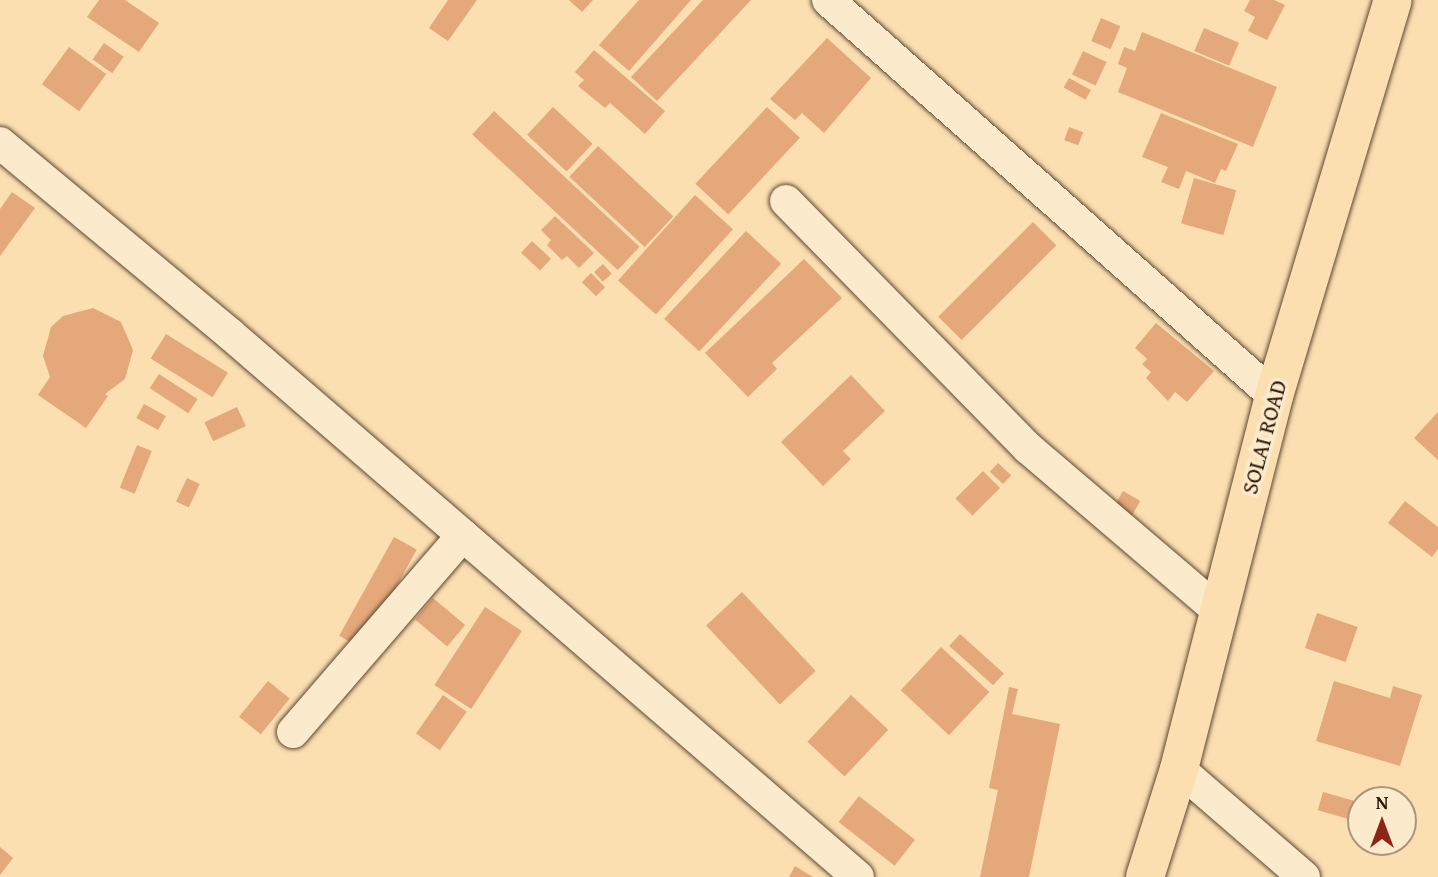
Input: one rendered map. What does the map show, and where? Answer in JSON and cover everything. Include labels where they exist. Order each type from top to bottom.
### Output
[{"type":"highway","name":"SOLAI ROAD","points":[[1145,877],[1179,769],[1274,396],[1393,0]]},
{"type":"street","points":[[828,0],[1274,396]]},
{"type":"street","points":[[0,143],[463,535],[858,877]]},
{"type":"street","points":[[786,201],[1028,449],[1218,610]]},
{"type":"street","points":[[293,732],[463,535]]},
{"type":"street","points":[[1179,769],[1304,877]]},
{"type":"building","points":[[99,0],[125,0],[159,23],[139,52],[87,17]]},
{"type":"building","points":[[448,0],[477,0],[448,41],[429,28]]},
{"type":"building","points":[[569,0],[593,0],[582,12]]},
{"type":"building","points":[[639,0],[691,0],[629,71],[599,45]]},
{"type":"building","points":[[703,0],[751,0],[657,101],[631,77]]},
{"type":"building","points":[[1250,0],[1274,0],[1285,5],[1267,40],[1248,31],[1255,17],[1244,11]]},
{"type":"building","points":[[1101,18],[1120,26],[1111,49],[1091,41]]},
{"type":"building","points":[[1204,28],[1239,43],[1229,66],[1194,51]]},
{"type":"building","points":[[1142,32],[1277,87],[1253,147],[1118,92],[1127,68],[1118,64],[1124,47],[1135,51]]},
{"type":"building","points":[[827,38],[871,78],[824,133],[802,113],[795,120],[770,99]]},
{"type":"building","points":[[104,43],[124,57],[112,73],[93,59]]},
{"type":"building","points":[[69,47],[106,74],[79,111],[42,84]]},
{"type":"building","points":[[594,50],[665,111],[645,134],[610,103],[605,108],[578,86],[584,80],[575,72]]},
{"type":"building","points":[[1083,51],[1107,62],[1096,86],[1072,75]]},
{"type":"building","points":[[1069,78],[1091,90],[1086,100],[1064,88]]},
{"type":"building","points":[[553,107],[592,144],[567,172],[527,135]]},
{"type":"building","points":[[767,107],[800,138],[728,214],[695,184]]},
{"type":"building","points":[[494,111],[640,247],[618,270],[472,134]]},
{"type":"building","points":[[1161,113],[1238,144],[1226,171],[1221,169],[1215,183],[1186,171],[1179,189],[1161,182],[1168,167],[1142,157]]},
{"type":"building","points":[[1069,127],[1083,132],[1078,145],[1064,140]]},
{"type":"building","points":[[598,146],[673,216],[645,247],[569,177]]},
{"type":"building","points":[[1194,178],[1236,190],[1223,235],[1181,223]]},
{"type":"building","points":[[12,192],[35,208],[0,256],[0,209]]},
{"type":"building","points":[[695,195],[733,229],[656,315],[618,280]]},
{"type":"building","points":[[555,216],[594,253],[579,268],[567,256],[562,260],[547,245],[551,240],[541,230]]},
{"type":"building","points":[[1033,222],[1056,245],[962,340],[938,317]]},
{"type":"building","points":[[746,231],[781,264],[699,351],[664,319]]},
{"type":"building","points":[[532,241],[551,259],[540,270],[521,253]]},
{"type":"building","points":[[804,259],[842,298],[772,363],[777,369],[748,397],[705,353]]},
{"type":"building","points":[[603,264],[612,274],[603,282],[594,272]]},
{"type":"building","points":[[591,273],[605,287],[596,296],[582,282]]},
{"type":"building","points":[[93,308],[121,322],[133,350],[125,379],[105,394],[108,396],[86,428],[38,395],[50,377],[43,356],[51,327],[63,316]]},
{"type":"building","points":[[1156,323],[1214,371],[1187,402],[1175,392],[1168,401],[1146,378],[1151,372],[1142,364],[1147,359],[1135,348]]},
{"type":"building","points":[[166,334],[228,373],[213,397],[151,359]]},
{"type":"building","points":[[159,374],[198,399],[188,413],[150,388]]},
{"type":"building","points":[[851,375],[885,411],[843,451],[851,459],[823,486],[781,442]]},
{"type":"building","points":[[144,404],[166,416],[158,430],[136,418]]},
{"type":"building","points":[[237,407],[246,426],[213,441],[204,422]]},
{"type":"building","points":[[1438,412],[1438,460],[1414,438]]},
{"type":"building","points":[[137,445],[152,451],[135,494],[120,488]]},
{"type":"building","points":[[998,463],[1011,475],[1003,484],[990,472]]},
{"type":"building","points":[[983,471],[1000,488],[972,516],[955,499]]},
{"type":"building","points":[[187,478],[200,484],[189,507],[176,502]]},
{"type":"building","points":[[1123,491],[1140,501],[1130,518],[1113,508]]},
{"type":"building","points":[[1405,501],[1438,527],[1438,549],[1432,557],[1388,523]]},
{"type":"building","points":[[394,537],[417,550],[362,648],[339,636]]},
{"type":"building","points":[[742,592],[816,671],[780,704],[706,625]]},
{"type":"building","points":[[433,598],[465,625],[447,646],[415,619]]},
{"type":"building","points":[[485,607],[522,631],[471,709],[434,685]]},
{"type":"building","points":[[1317,613],[1358,627],[1346,662],[1305,648]]},
{"type":"building","points":[[960,634],[1004,673],[993,685],[949,646]]},
{"type":"building","points":[[941,647],[989,692],[949,735],[901,690]]},
{"type":"building","points":[[268,681],[290,699],[261,734],[239,717]]},
{"type":"building","points":[[1334,681],[1390,698],[1393,686],[1422,695],[1400,766],[1316,741]]},
{"type":"building","points":[[1009,687],[1018,689],[1012,714],[1060,724],[1029,877],[980,877],[998,790],[989,788]]},
{"type":"building","points":[[443,695],[467,712],[440,750],[416,734]]},
{"type":"building","points":[[851,695],[888,730],[845,777],[807,742]]},
{"type":"building","points":[[1323,792],[1347,799],[1347,819],[1318,810]]},
{"type":"building","points":[[859,796],[915,840],[895,866],[839,822]]},
{"type":"building","points":[[0,847],[13,858],[0,875]]},
{"type":"building","points":[[795,866],[813,877],[789,877]]}]
